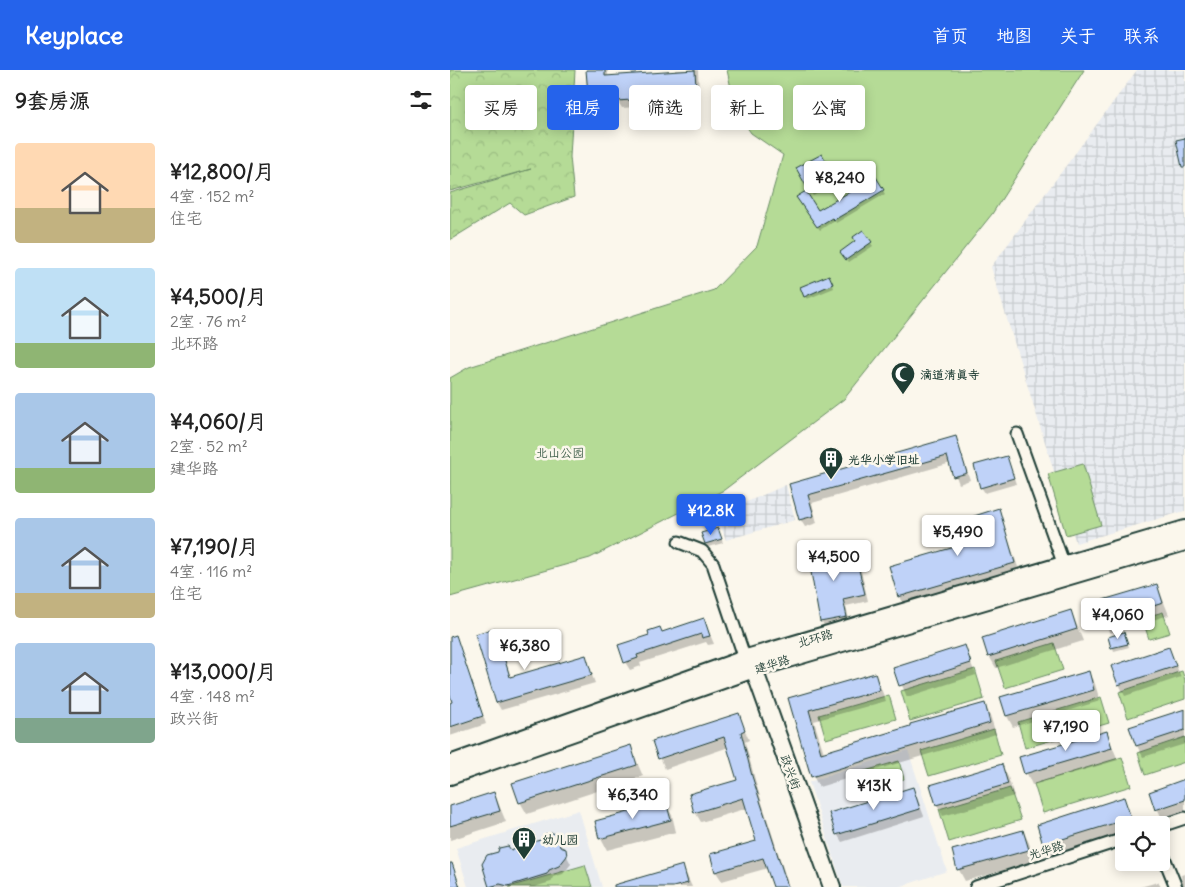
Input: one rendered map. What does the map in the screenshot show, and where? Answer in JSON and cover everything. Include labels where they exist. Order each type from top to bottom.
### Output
[{"type":"street","points":[[1017,434],[1066,571],[1185,542]]},
{"type":"street","name":"北环路","points":[[450,764],[750,662],[1066,571],[1185,530]]},
{"type":"street","points":[[679,542],[702,551],[713,564],[750,662]]},
{"type":"street","name":"建华路","points":[[450,776],[750,662]]},
{"type":"street","name":"政兴街","points":[[750,662],[832,887]]},
{"type":"street","points":[[1170,823],[1185,818]]},
{"type":"street","name":"光华路","points":[[976,887],[1115,842]]},
{"type":"street","points":[[1170,871],[1176,887]]},
{"type":"shaded area","points":[[1137,70],[1185,70],[1185,511],[1076,543],[991,267]]},
{"type":"shaded area","points":[[786,485],[795,520],[726,540],[721,526],[703,531],[700,522]]},
{"type":"shaded area","points":[[908,750],[947,871],[899,887],[843,887],[809,782]]},
{"type":"shaded area","points":[[579,810],[602,887],[468,887],[456,848]]},
{"type":"green space","points":[[450,70],[575,70],[574,85],[547,85],[547,130],[572,130],[570,157],[574,197],[524,215],[510,203],[450,240],[450,193],[531,169],[450,191]]},
{"type":"green space","name":"北山公园","points":[[727,70],[1084,70],[992,214],[844,399],[724,490],[590,558],[450,597],[450,378],[469,367],[714,290],[757,246],[783,155],[749,130],[783,130],[783,85],[730,85]]},
{"type":"green space","points":[[1083,464],[1101,525],[1066,535],[1048,474]]},
{"type":"green space","points":[[1163,612],[1170,633],[1149,639],[1142,618]]},
{"type":"green space","points":[[1054,643],[1063,670],[1005,688],[996,661]]},
{"type":"green space","points":[[975,669],[984,699],[910,721],[901,691]]},
{"type":"green space","points":[[1182,671],[1185,680],[1185,699],[1128,718],[1119,692]]},
{"type":"green space","points":[[889,695],[896,719],[826,739],[819,715]]},
{"type":"green space","points":[[1101,697],[1109,723],[1025,748],[1018,722]]},
{"type":"green space","points":[[994,729],[1001,755],[929,776],[921,751]]},
{"type":"green space","points":[[1185,737],[1185,762],[1145,775],[1138,753]]},
{"type":"green space","points":[[1122,757],[1131,786],[1043,813],[1034,784]]},
{"type":"green space","points":[[899,761],[904,779],[863,792],[858,773]]},
{"type":"green space","points":[[1010,788],[1021,820],[949,842],[939,809]]},
{"type":"green space","points":[[585,865],[592,887],[509,887]]},
{"type":"building","points":[[586,70],[605,70],[605,76],[695,70],[696,85],[629,85],[629,100],[619,101],[619,85],[587,85]]},
{"type":"building","points":[[1185,138],[1185,167],[1182,167],[1176,140]]},
{"type":"building","points":[[822,154],[830,168],[837,164],[843,174],[810,193],[796,168]]},
{"type":"building","points":[[876,177],[884,190],[834,220],[832,218],[817,227],[796,197],[806,191],[818,210]]},
{"type":"building","points":[[863,230],[872,242],[846,260],[840,252],[855,241],[853,237]]},
{"type":"building","points":[[829,275],[833,284],[804,297],[800,287]]},
{"type":"building","name":"光华小学旧址","points":[[956,436],[967,473],[953,477],[947,456],[808,495],[814,516],[799,520],[789,484]]},
{"type":"building","points":[[1007,456],[1014,478],[980,488],[974,465]]},
{"type":"building","points":[[999,508],[1015,563],[898,597],[889,566],[972,542],[965,519]]},
{"type":"building","points":[[718,528],[722,539],[705,544],[701,533]]},
{"type":"building","points":[[833,545],[835,558],[855,554],[865,594],[843,599],[847,617],[820,622],[807,550]]},
{"type":"building","points":[[1157,584],[1163,603],[1102,622],[1096,602]]},
{"type":"building","points":[[1071,610],[1077,629],[988,657],[982,638]]},
{"type":"building","points":[[704,618],[710,636],[702,638],[701,634],[637,655],[638,658],[624,663],[618,645],[649,635],[648,631],[660,627],[662,632]]},
{"type":"building","points":[[495,628],[510,677],[586,655],[592,675],[496,703],[475,634]]},
{"type":"building","points":[[1124,632],[1128,644],[1111,648],[1108,637]]},
{"type":"building","points":[[456,635],[483,716],[450,727],[450,703],[452,702],[450,695],[450,637]]},
{"type":"building","points":[[965,645],[971,663],[899,686],[893,668]]},
{"type":"building","points":[[1169,647],[1176,666],[1118,685],[1111,666]]},
{"type":"building","points":[[1089,671],[1094,690],[1006,716],[1000,697]]},
{"type":"building","points":[[875,673],[880,690],[809,710],[821,753],[910,726],[910,724],[985,703],[990,723],[811,777],[788,698]]},
{"type":"building","points":[[1185,709],[1185,730],[1136,746],[1129,727]]},
{"type":"building","points":[[739,713],[745,730],[741,732],[752,776],[788,887],[773,887],[763,858],[715,872],[710,854],[756,841],[743,798],[694,813],[689,794],[737,780],[724,737],[658,759],[652,741]]},
{"type":"building","points":[[1107,731],[1112,748],[1024,774],[1019,757]]},
{"type":"building","points":[[631,745],[637,765],[519,803],[512,783]]},
{"type":"building","points":[[1002,764],[1008,784],[936,805],[930,785]]},
{"type":"building","points":[[1185,779],[1185,800],[1155,810],[1149,792]]},
{"type":"building","points":[[913,787],[920,809],[836,835],[829,813]]},
{"type":"building","points":[[494,792],[500,811],[450,826],[450,806]]},
{"type":"building","points":[[1124,797],[1130,816],[1115,816],[1115,823],[1043,845],[1037,825]]},
{"type":"building","points":[[666,802],[671,820],[599,839],[595,821]]},
{"type":"building","points":[[1023,830],[1029,850],[957,870],[952,850]]},
{"type":"building","name":"幼儿园","points":[[553,833],[558,836],[560,847],[566,849],[567,856],[559,866],[549,870],[547,874],[508,886],[500,884],[489,887],[482,864],[487,855],[498,852],[499,848],[508,846],[511,850],[520,846],[522,841],[529,840],[534,842],[543,839],[545,834]]},
{"type":"building","points":[[450,863],[452,863],[460,887],[450,887]]},
{"type":"building","points":[[683,865],[688,883],[673,887],[614,887],[614,885]]},
{"type":"place","name":"滴道清真寺","points":[[903,395]]},
{"type":"place","name":"光华小学旧址","points":[[831,480]]},
{"type":"place","name":"幼儿园","points":[[524,860]]}]
